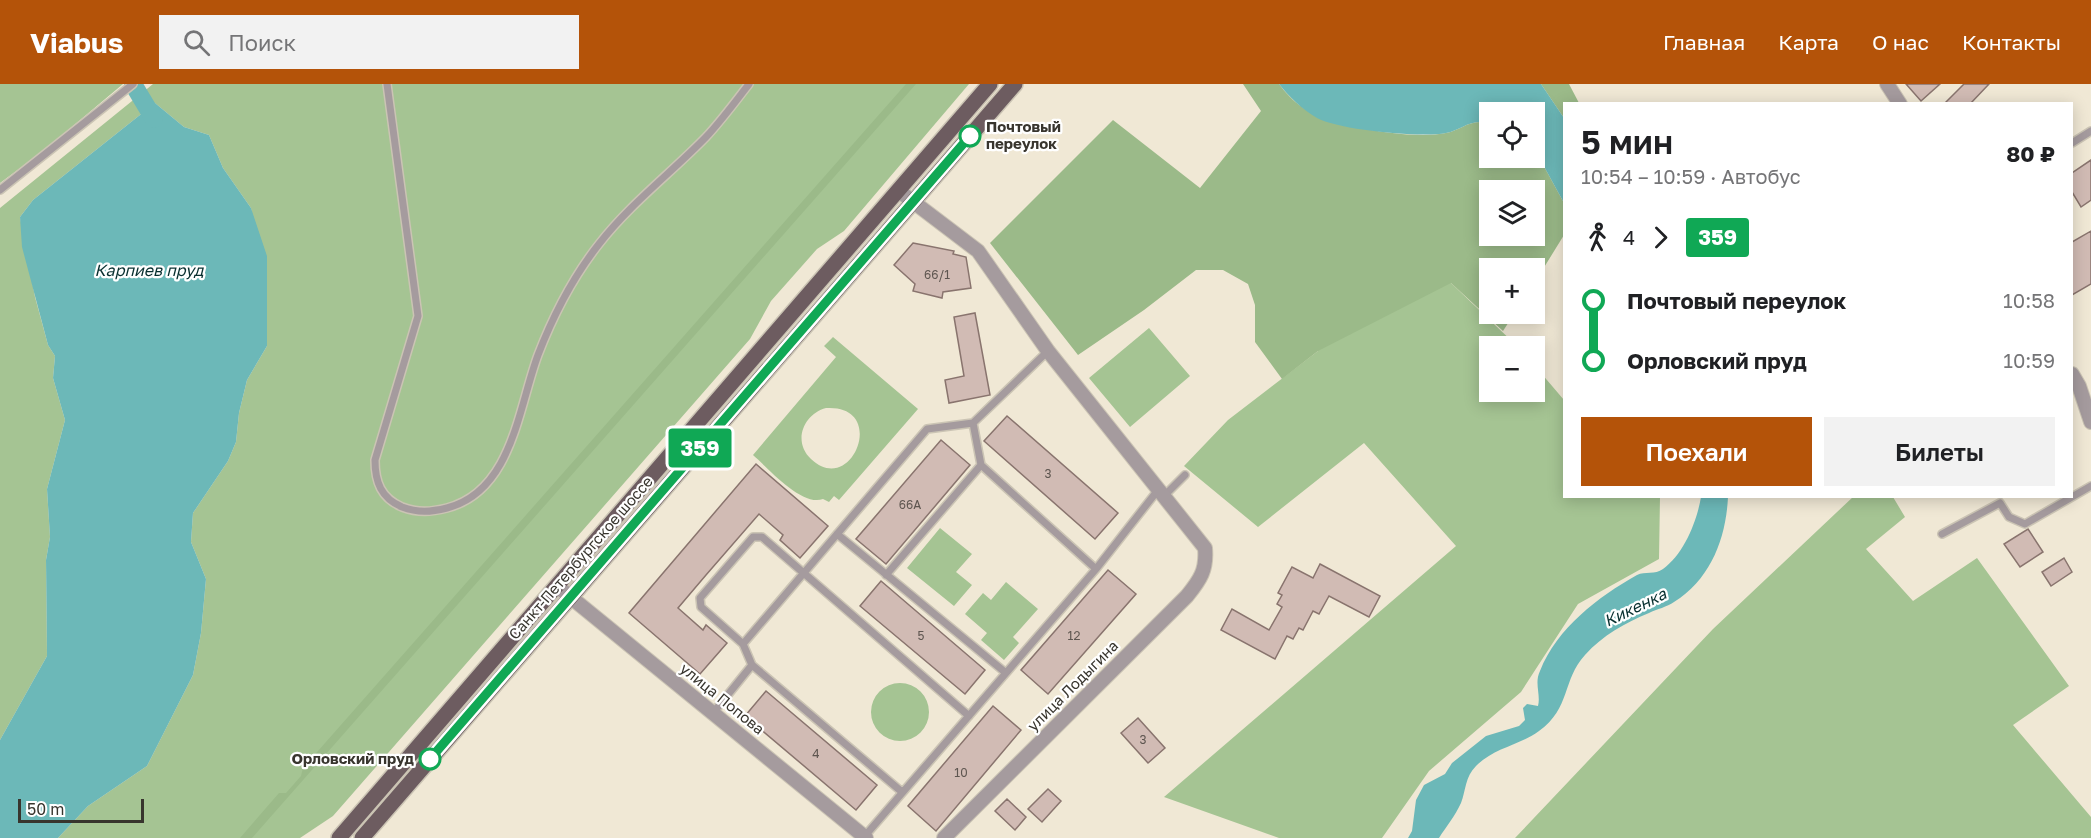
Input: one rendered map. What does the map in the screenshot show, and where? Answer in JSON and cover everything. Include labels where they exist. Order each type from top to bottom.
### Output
[{"type":"main road","name":"Санкт-Петербургское шоссе","points":[[339,838],[990,84]]},
{"type":"main road","name":"Санкт-Петербургское шоссе","points":[[364,837],[1015,84]]},
{"type":"street","points":[[1887,84],[1899,102]]},
{"type":"street","points":[[899,191],[978,250],[1047,351],[1161,493]]},
{"type":"street","points":[[2073,376],[2079,386],[2091,422]]},
{"type":"street","name":"улица Лодыгина","points":[[944,838],[1202,579],[1207,563],[1205,548],[1161,493]]},
{"type":"street","name":"улица Попова","points":[[557,586],[865,838]]},
{"type":"street","points":[[352,823],[364,837]]},
{"type":"lane","points":[[0,190],[133,84]]},
{"type":"lane","points":[[387,84],[418,316],[375,460],[375,479],[384,495],[397,505],[415,512],[434,512],[455,506],[475,496],[492,478],[505,457],[538,356],[554,317],[577,276],[600,243],[706,137],[749,84]]},
{"type":"lane","points":[[2073,142],[2091,131]]},
{"type":"lane","points":[[743,644],[927,429],[973,423],[1047,351]]},
{"type":"lane","points":[[973,423],[981,465],[1096,569]]},
{"type":"lane","points":[[886,575],[981,465]]},
{"type":"lane","points":[[865,838],[902,792],[1161,493],[1185,475]]},
{"type":"lane","points":[[2073,496],[2091,486]]},
{"type":"lane","points":[[1942,534],[2000,503],[2009,517],[2025,524],[2070,498]]},
{"type":"lane","points":[[837,534],[1006,673]]},
{"type":"lane","points":[[902,792],[752,665],[743,644],[701,607],[700,598],[753,537],[762,537],[969,716]]},
{"type":"lane","points":[[713,713],[752,665]]},
{"type":"green space","points":[[0,84],[123,84],[42,152],[0,183]]},
{"type":"green space","points":[[153,84],[969,84],[844,231],[817,249],[771,301],[750,339],[333,816],[300,838],[58,838],[88,806],[147,766],[193,675],[201,633],[206,579],[191,542],[193,513],[228,461],[236,442],[239,413],[247,380],[267,346],[266,304],[251,208],[223,168],[209,135],[184,127],[155,103],[33,200],[20,217],[35,297],[48,345],[55,356],[53,378],[65,420],[47,489],[50,537],[46,560],[47,656],[0,740],[0,208]]},
{"type":"green space","points":[[906,84],[916,84],[252,838],[240,838],[279,793],[286,793],[301,776],[303,768]]},
{"type":"green space","points":[[1243,84],[1279,84],[1295,102],[1314,114],[1350,126],[1371,130],[1431,135],[1446,133],[1479,122],[1479,168],[1545,168],[1563,201],[1563,237],[1545,266],[1545,258],[1479,258],[1479,309],[1451,283],[1318,351],[1282,379],[1255,342],[1255,305],[1248,284],[1223,270],[1196,270],[1144,310],[1078,355],[990,243],[1113,120],[1200,188],[1261,111]]},
{"type":"green space","points":[[1541,84],[1569,84],[1578,102],[1563,102],[1563,117]]},
{"type":"green space","points":[[1310,280],[1451,283],[1479,310],[1479,324],[1494,324],[1507,336],[1479,336],[1479,402],[1545,402],[1545,378],[1563,399],[1563,498],[1660,498],[1659,559],[1578,604],[1521,692],[1429,771],[1382,838],[1279,838],[1164,797],[1456,546],[1364,443],[1258,527],[1184,466],[1228,420],[1318,351]]},
{"type":"green space","points":[[1495,324],[1508,324],[1503,331]]},
{"type":"green space","points":[[1149,328],[1190,376],[1130,427],[1089,378]]},
{"type":"green space","points":[[833,337],[918,409],[839,500],[834,496],[829,502],[805,497],[796,492],[753,455],[836,357],[824,346]],"holes":[[[826,408],[845,411],[856,420],[860,433],[858,447],[850,459],[840,467],[826,468],[811,459],[805,452],[802,444],[803,429],[818,411]]]},
{"type":"green space","points":[[1852,498],[1894,498],[1905,517],[1866,549],[1913,601],[1977,558],[2069,686],[2013,725],[2091,817],[2091,838],[1515,838],[1713,629]]},
{"type":"green space","points":[[940,528],[972,554],[956,572],[972,585],[954,606],[907,568]]},
{"type":"green space","points":[[1006,582],[1038,609],[1013,637],[1019,643],[1004,660],[981,640],[987,633],[965,614],[983,593],[991,600]]},
{"type":"green space","points":[[900,683],[911,685],[924,696],[929,712],[927,723],[916,736],[900,741],[889,739],[876,728],[871,712],[873,701],[884,688]]},
{"type":"water","points":[[1279,84],[1541,84],[1563,117],[1563,201],[1545,168],[1545,102],[1479,102],[1479,122],[1446,133],[1418,134],[1380,132],[1343,126],[1317,118],[1296,102]]},
{"type":"water","name":"Карпиев пруд","points":[[155,103],[184,127],[209,135],[223,168],[251,208],[267,256],[267,346],[247,380],[239,413],[236,442],[228,461],[193,513],[191,542],[206,579],[201,633],[193,675],[147,766],[88,806],[58,838],[0,838],[0,740],[47,656],[46,560],[50,537],[47,489],[65,420],[53,378],[55,356],[48,345],[22,247],[20,217],[33,200]]},
{"type":"water","name":"Кикенка","points":[[1701,498],[1728,498],[1720,542],[1698,582],[1671,604],[1631,621],[1599,641],[1578,665],[1562,703],[1549,722],[1532,736],[1490,755],[1472,770],[1461,803],[1439,838],[1408,838],[1412,831],[1416,800],[1424,785],[1445,774],[1452,763],[1486,736],[1519,726],[1525,720],[1523,708],[1527,704],[1538,706],[1538,675],[1547,655],[1557,641],[1580,615],[1608,593],[1637,575],[1660,571],[1670,563],[1683,546]]},
{"type":"building","points":[[1906,84],[1940,84],[1921,101]]},
{"type":"building","points":[[1964,84],[1989,84],[1972,102],[1946,102]]},
{"type":"building","points":[[2091,160],[2091,200],[2081,207],[2073,194],[2073,172]]},
{"type":"building","points":[[2091,231],[2091,284],[2073,294],[2073,241]]},
{"type":"building","points":[[913,243],[954,251],[953,254],[966,257],[971,288],[943,292],[942,298],[913,291],[915,284],[894,265]]},
{"type":"building","points":[[975,313],[990,395],[949,403],[945,380],[964,376],[954,317]]},
{"type":"building","points":[[1007,416],[1118,513],[1095,539],[984,441]]},
{"type":"building","points":[[941,440],[970,465],[886,564],[856,539]]},
{"type":"building","points":[[756,464],[828,526],[800,558],[780,540],[783,535],[759,514],[706,575],[678,608],[703,630],[706,625],[727,643],[700,674],[629,613]]},
{"type":"building","points":[[2028,529],[2043,552],[2020,567],[2004,544]]},
{"type":"building","points":[[2064,558],[2072,572],[2051,586],[2042,572]]},
{"type":"building","points":[[1320,564],[1380,596],[1369,617],[1329,596],[1319,614],[1313,611],[1303,630],[1299,628],[1293,639],[1287,636],[1275,659],[1221,630],[1232,609],[1269,630],[1282,607],[1277,604],[1282,595],[1278,593],[1292,567],[1313,578]]},
{"type":"building","points":[[1108,570],[1136,594],[1048,694],[1021,670]]},
{"type":"building","points":[[881,581],[985,670],[965,694],[860,606]]},
{"type":"building","points":[[766,691],[877,785],[856,810],[745,716]]},
{"type":"building","points":[[993,706],[1021,730],[936,831],[908,806]]},
{"type":"building","points":[[1138,718],[1165,748],[1148,763],[1121,733]]},
{"type":"building","points":[[1048,789],[1061,801],[1042,822],[1028,809]]},
{"type":"building","points":[[1007,799],[1026,817],[1015,830],[995,811]]},
{"type":"waterway","points":[[133,84],[154,119]]},
{"type":"bus line","name":"359","points":[[430,759],[970,136]]},
{"type":"place","name":"Почтовый переулок","points":[[970,136]]},
{"type":"place","name":"Орловский пруд","points":[[430,759]]}]
